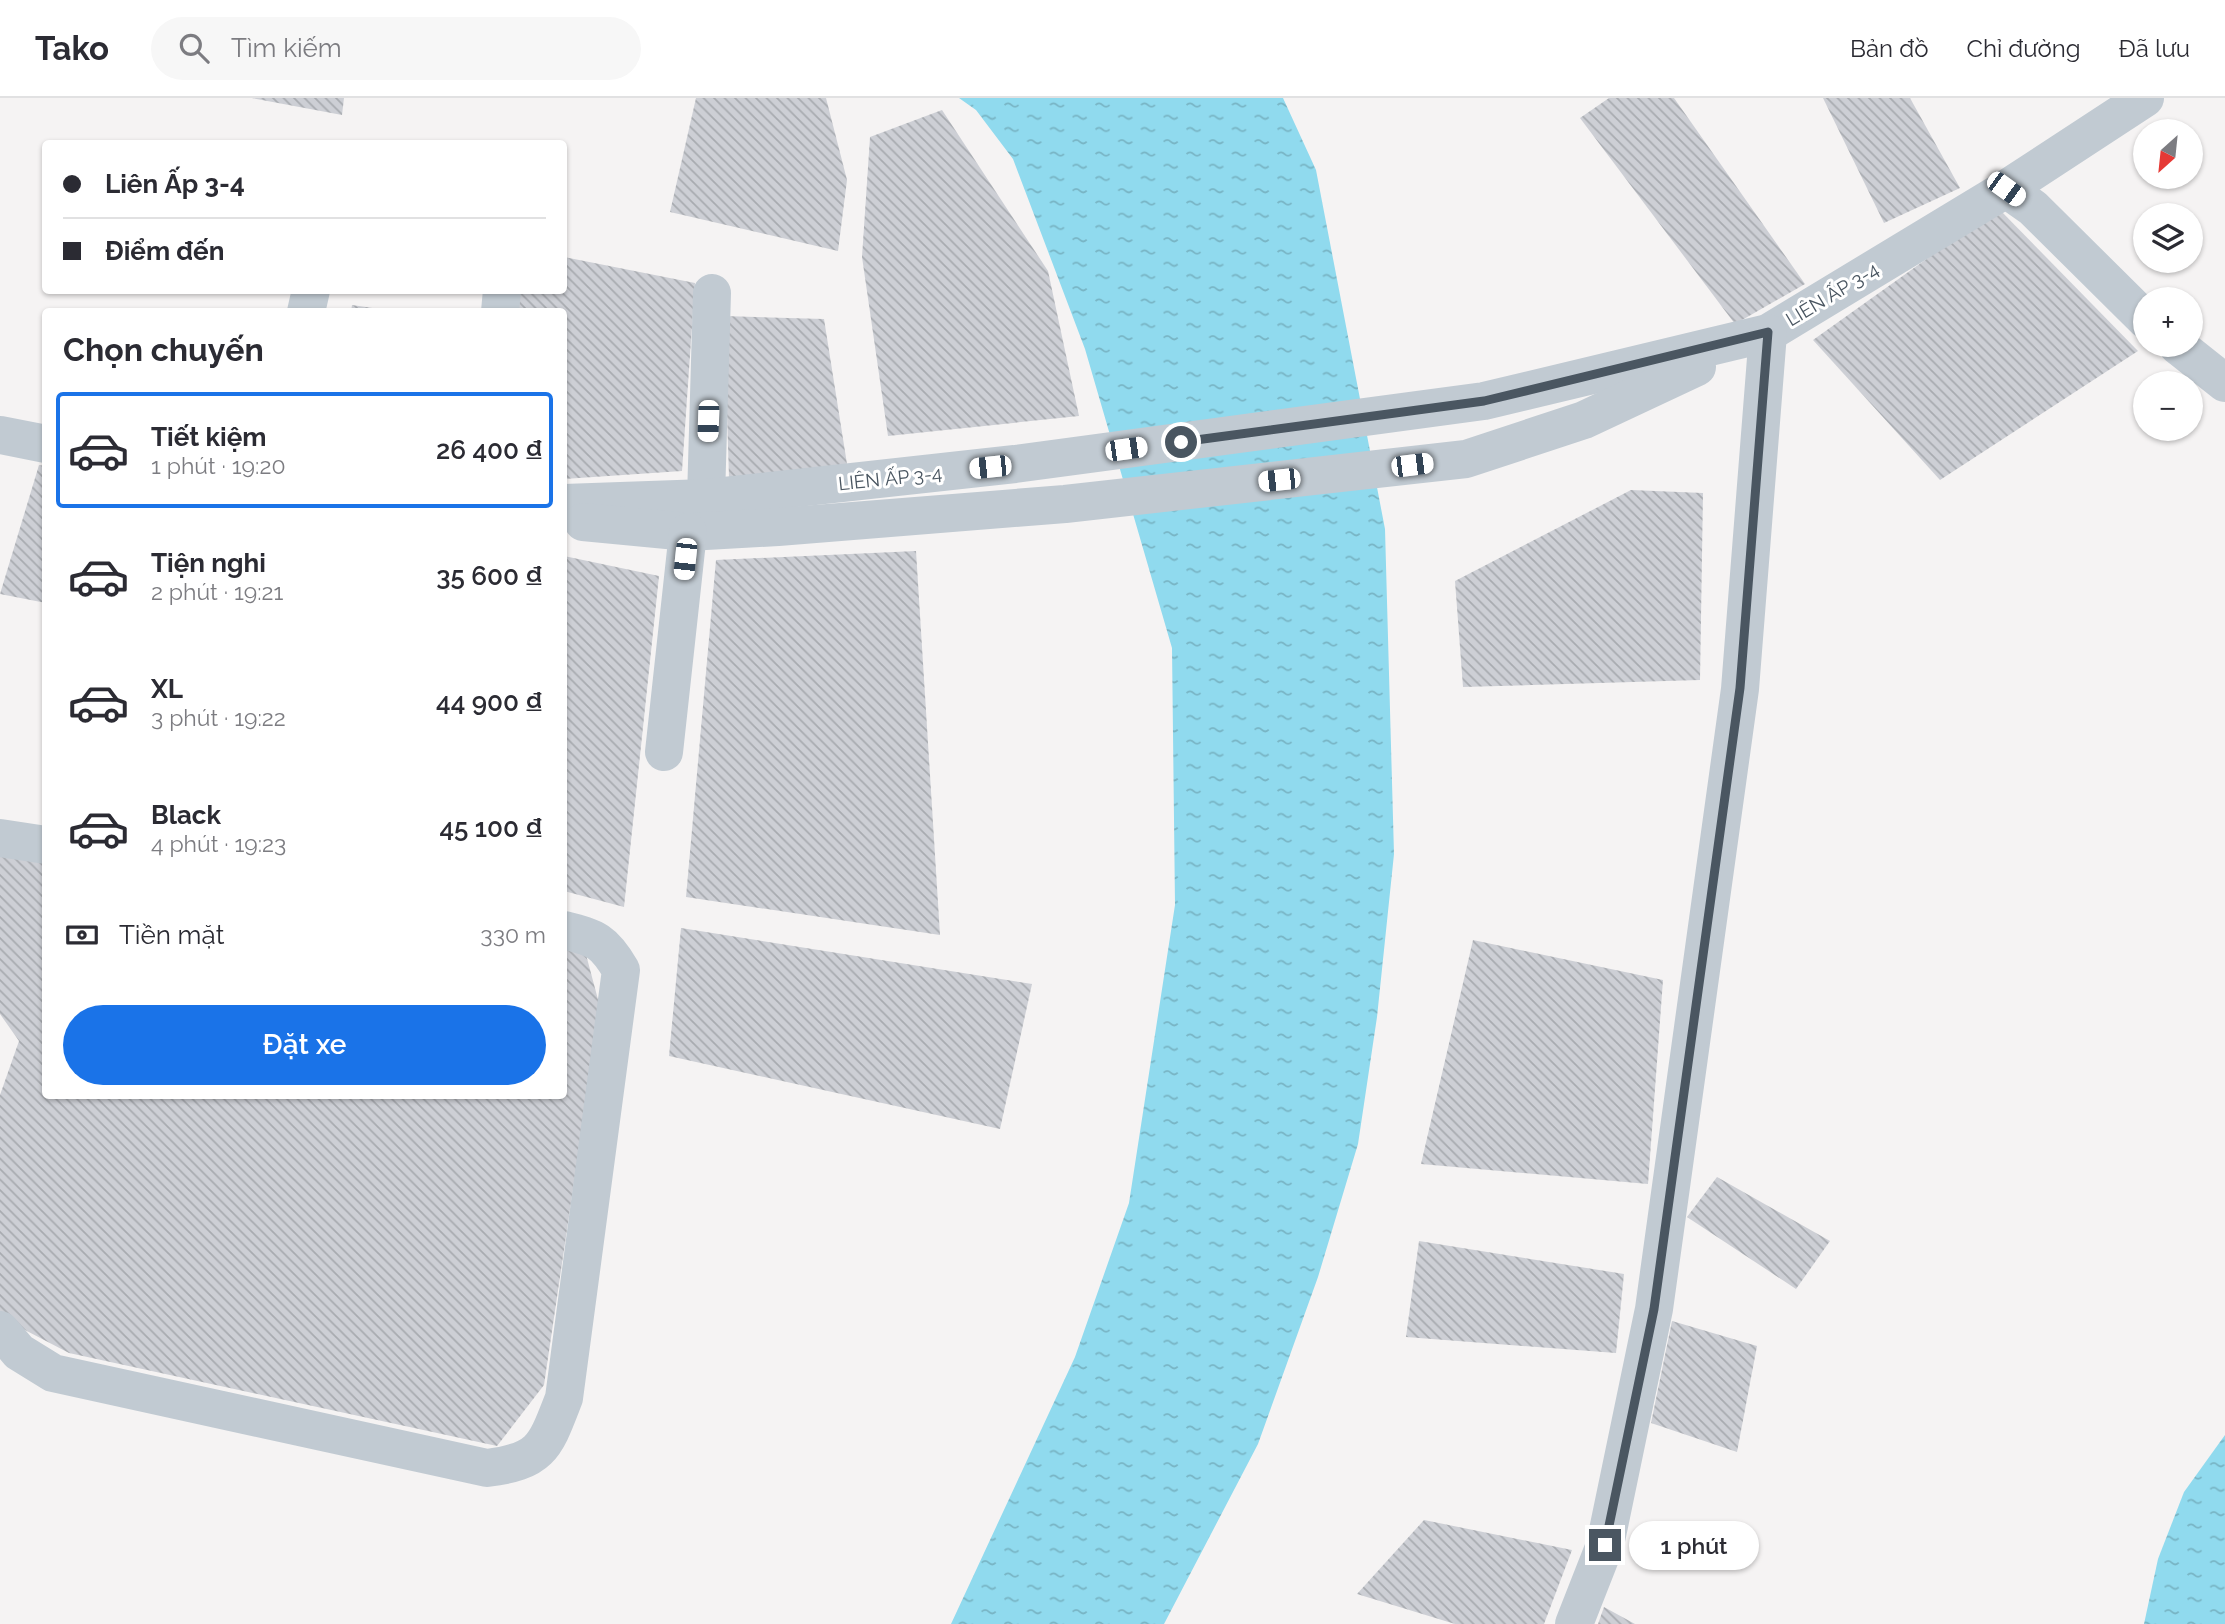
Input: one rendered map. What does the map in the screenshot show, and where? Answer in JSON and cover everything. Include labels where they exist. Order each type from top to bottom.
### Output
[{"type":"street","name":"LIÊN ẤP 3-4","points":[[567,503],[706,498],[1015,464],[1484,401],[1768,332],[2006,189],[2145,98]]},
{"type":"street","points":[[2006,189],[2033,208],[2133,307]]},
{"type":"street","points":[[706,498],[712,293]]},
{"type":"street","points":[[567,517],[594,525],[688,532],[1065,504],[1466,459],[1584,420],[1768,332]]},
{"type":"street","points":[[1574,1624],[1605,1545],[1654,1309],[1740,688],[1768,332]]},
{"type":"street","points":[[2192,357],[2225,383]]},
{"type":"street","points":[[0,435],[42,443]]},
{"type":"street","points":[[664,752],[688,532]]},
{"type":"street","points":[[0,838],[42,844]]},
{"type":"street","points":[[0,1330],[19,1352],[53,1373],[487,1468],[518,1464],[545,1444],[564,1398],[621,970],[609,950],[594,937],[567,931]]},
{"type":"water","points":[[959,98],[1283,98],[1316,170],[1385,529],[1394,854],[1377,1017],[1358,1144],[1318,1277],[1258,1444],[1164,1624],[951,1624],[1075,1357],[1129,1203],[1175,905],[1172,648],[1085,349],[1013,159],[976,110]]},
{"type":"water","points":[[2225,1435],[2225,1624],[2144,1624],[2158,1559],[2184,1492]]},
{"type":"building","points":[[252,98],[344,98],[342,115]]},
{"type":"building","points":[[696,98],[826,98],[847,180],[838,251],[670,212]]},
{"type":"building","points":[[1609,98],[1674,98],[1805,284],[1735,324],[1580,118]]},
{"type":"building","points":[[1823,98],[1910,98],[1960,188],[1884,223]]},
{"type":"building","points":[[942,110],[1048,271],[1079,416],[888,436],[862,257],[870,137]]},
{"type":"building","points":[[1998,208],[2133,346],[2133,354],[1940,480],[1813,340]]},
{"type":"building","points":[[567,258],[695,283],[682,471],[567,479],[567,308],[517,308],[518,294],[567,294]]},
{"type":"building","points":[[352,305],[372,308],[352,308]]},
{"type":"building","points":[[724,316],[824,319],[847,464],[729,478]]},
{"type":"building","points":[[39,465],[42,465],[42,602],[0,594]]},
{"type":"building","points":[[1631,490],[1703,493],[1700,680],[1463,687],[1455,581]]},
{"type":"building","points":[[916,551],[940,935],[686,897],[716,560]]},
{"type":"building","points":[[567,557],[659,576],[624,907],[567,892]]},
{"type":"building","points":[[0,853],[42,854],[42,1099],[567,1099],[567,944],[584,947],[600,1007],[544,1385],[497,1446],[69,1353],[0,1317],[0,1095],[19,1041],[0,1014]]},
{"type":"building","points":[[681,928],[1032,984],[1000,1129],[669,1056]]},
{"type":"building","points":[[1473,940],[1663,980],[1648,1184],[1421,1164]]},
{"type":"building","points":[[1717,1177],[1830,1241],[1796,1289],[1687,1217]]},
{"type":"building","points":[[1419,1241],[1624,1274],[1616,1353],[1406,1337]]},
{"type":"building","points":[[1672,1321],[1757,1346],[1737,1452],[1651,1423]]},
{"type":"building","points":[[1424,1520],[1572,1550],[1544,1624],[1455,1624],[1357,1594]]},
{"type":"building","points":[[1604,1607],[1635,1624],[1598,1624]]},
{"type":"route","points":[[1181,442],[1484,401],[1768,332],[1740,688],[1654,1309],[1605,1545]]}]
